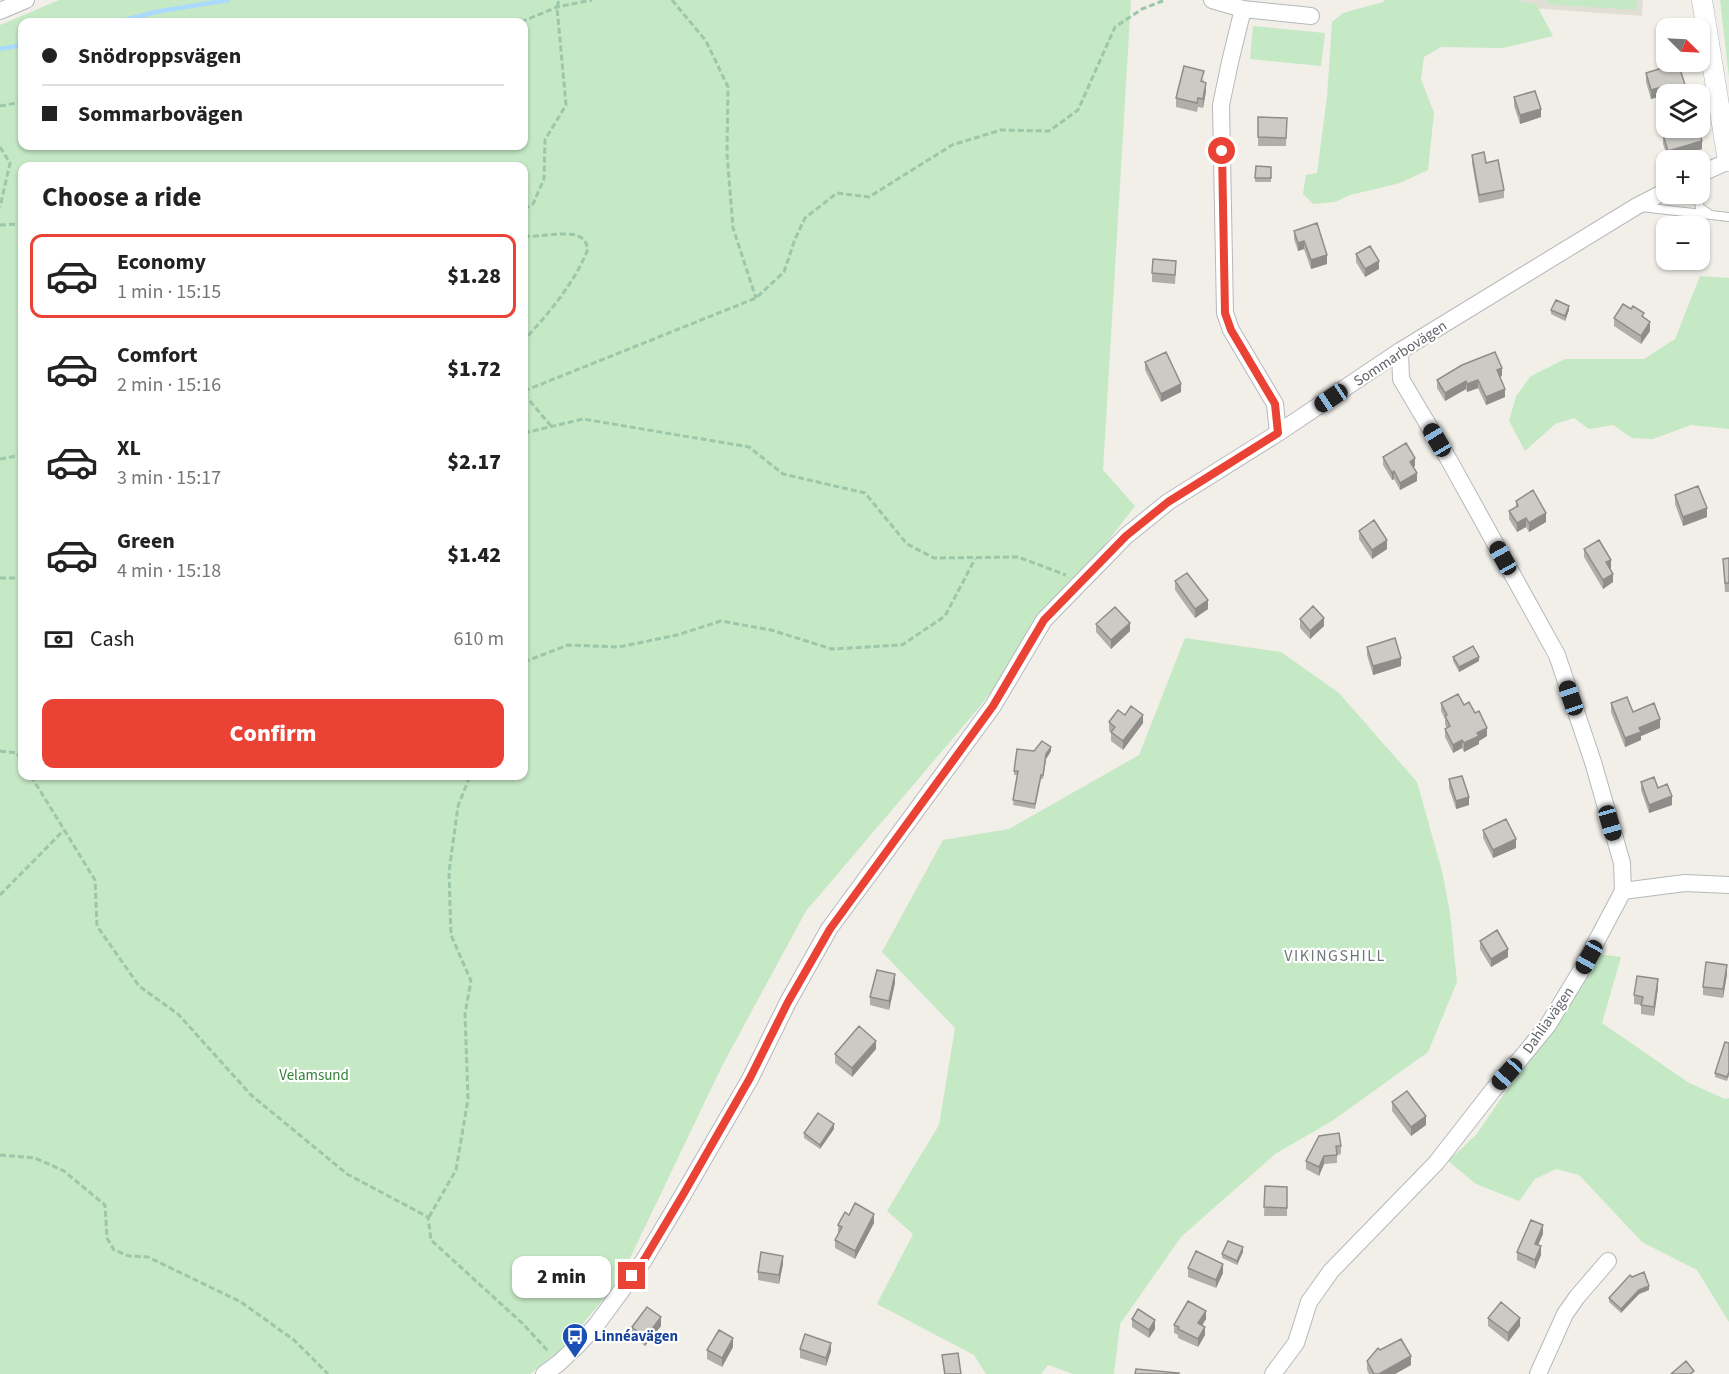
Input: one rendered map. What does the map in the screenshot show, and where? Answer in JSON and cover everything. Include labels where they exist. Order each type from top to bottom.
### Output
[{"type":"street","points":[[0,11],[26,0]]},
{"type":"street","points":[[1212,0],[1243,9],[1311,16]]},
{"type":"street","points":[[1702,0],[1729,161],[1710,171]]},
{"type":"street","points":[[1243,9],[1221,105],[1225,313],[1231,330],[1275,404],[1278,433]]},
{"type":"street","name":"Sommarbovägen","points":[[544,1374],[564,1369],[644,1260],[750,1078],[788,1002],[830,929],[993,706],[1044,620],[1126,536],[1168,502],[1278,433],[1400,351],[1656,196]]},
{"type":"street","points":[[1400,351],[1401,379],[1449,460],[1557,655],[1593,762],[1622,863],[1623,891],[1685,883],[1729,885]]},
{"type":"street","name":"Dahliavägen","points":[[1273,1374],[1296,1343],[1309,1302],[1331,1271],[1436,1163],[1492,1090],[1548,1025],[1579,974],[1623,891]]},
{"type":"street","points":[[1538,1374],[1565,1314],[1576,1297],[1608,1261]]},
{"type":"lane","points":[[1699,204],[1700,208],[1711,215]]},
{"type":"lane","points":[[1637,206],[1729,217]]},
{"type":"path","points":[[528,207],[533,204],[544,179],[545,140],[566,105],[557,7],[559,0]]},
{"type":"path","points":[[528,19],[557,7],[592,0]]},
{"type":"path","points":[[672,0],[706,41],[728,87],[727,154],[733,228],[756,298]]},
{"type":"path","points":[[528,390],[756,298],[784,272],[805,218],[837,193],[870,197],[952,145],[1001,130],[1049,130],[1078,110],[1115,27],[1142,9],[1165,0]]},
{"type":"path","points":[[0,106],[18,103]]},
{"type":"path","points":[[0,147],[10,163],[0,207]]},
{"type":"path","points":[[0,225],[18,224]]},
{"type":"path","points":[[528,236],[573,234],[584,239],[588,249],[584,261],[551,311],[528,336]]},
{"type":"path","points":[[528,397],[551,426]]},
{"type":"path","points":[[528,432],[583,418],[749,447],[783,474],[865,493],[907,544],[934,558],[1018,557],[1082,581]]},
{"type":"path","points":[[0,459],[18,456]]},
{"type":"path","points":[[528,660],[568,645],[619,647],[677,635],[721,621],[771,630],[832,649],[902,645],[945,616],[975,558]]},
{"type":"path","points":[[0,578],[18,578]]},
{"type":"path","points":[[0,751],[17,753]]},
{"type":"path","points":[[33,780],[95,880],[98,926],[139,986],[178,1014],[251,1095],[347,1174],[428,1217]]},
{"type":"path","points":[[468,780],[458,806],[449,872],[451,935],[471,981],[465,1014],[468,1099],[456,1170],[428,1217],[431,1240],[522,1323],[564,1369]]},
{"type":"path","points":[[0,895],[64,830]]},
{"type":"path","points":[[0,1155],[35,1158],[64,1171],[105,1205],[107,1238],[114,1250],[129,1256],[147,1257],[241,1302],[294,1340],[328,1374]]},
{"type":"shaded area","points":[[1450,0],[1643,0],[1642,16],[1450,2]]},
{"type":"green space","name":"Velamsund","points":[[59,0],[1131,0],[1103,470],[1135,506],[977,710],[806,911],[722,1066],[620,1279],[561,1350],[530,1374],[0,1374],[0,25]]},
{"type":"green space","points":[[1384,0],[1513,0],[1536,4],[1553,36],[1503,48],[1441,47],[1424,57],[1421,79],[1434,113],[1428,170],[1400,183],[1350,195],[1335,202],[1313,204],[1303,194],[1306,175],[1317,173],[1327,97],[1332,22],[1343,13]]},
{"type":"green space","points":[[1547,0],[1637,0],[1636,10],[1547,4]]},
{"type":"green space","points":[[1720,0],[1729,0],[1729,77]]},
{"type":"green space","points":[[1253,26],[1325,33],[1321,66],[1250,59]]},
{"type":"green space","points":[[1700,276],[1729,278],[1729,429],[1691,425],[1653,439],[1632,438],[1613,425],[1589,429],[1574,418],[1555,424],[1525,451],[1509,421],[1516,396],[1531,376],[1565,359],[1644,359],[1675,339]]},
{"type":"green space","points":[[1185,638],[1281,652],[1339,693],[1417,782],[1442,871],[1450,913],[1457,982],[1428,1052],[1332,1121],[1275,1154],[1181,1237],[1120,1324],[1114,1374],[1073,1374],[1048,1365],[1041,1374],[986,1374],[974,1355],[877,1304],[913,1234],[887,1211],[939,1125],[955,1028],[882,952],[943,840],[1009,829],[1139,755]]},
{"type":"green space","points":[[1599,954],[1621,957],[1602,1023],[1689,1083],[1725,1099],[1729,1098],[1729,1322],[1697,1270],[1642,1242],[1579,1175],[1556,1169],[1535,1179],[1519,1201],[1476,1184],[1448,1161],[1476,1135],[1515,1078],[1555,1029]]},
{"type":"building","points":[[1184,66],[1204,71],[1201,81],[1206,83],[1203,99],[1198,98],[1197,103],[1176,98]]},
{"type":"building","points":[[1656,70],[1656,72],[1681,72],[1685,84],[1656,84],[1656,89],[1651,90],[1646,73]]},
{"type":"building","points":[[1535,91],[1541,109],[1520,115],[1514,97]]},
{"type":"building","points":[[1258,117],[1287,118],[1286,138],[1258,137]]},
{"type":"building","points":[[1664,138],[1701,138],[1702,141],[1668,150]]},
{"type":"building","points":[[1484,152],[1486,163],[1498,160],[1504,190],[1479,195],[1472,155]]},
{"type":"building","points":[[1256,166],[1271,167],[1271,178],[1255,178]]},
{"type":"building","points":[[1317,223],[1327,255],[1311,260],[1304,241],[1298,243],[1294,231]]},
{"type":"building","points":[[1370,246],[1379,261],[1365,269],[1356,254]]},
{"type":"building","points":[[1153,259],[1176,261],[1175,275],[1152,273]]},
{"type":"building","points":[[1556,300],[1569,306],[1565,316],[1551,310]]},
{"type":"building","points":[[1623,304],[1631,309],[1633,306],[1644,313],[1642,316],[1650,322],[1641,336],[1614,318]]},
{"type":"building","points":[[1166,352],[1181,384],[1161,394],[1145,362]]},
{"type":"building","points":[[1495,352],[1502,368],[1497,370],[1505,389],[1486,397],[1478,380],[1467,384],[1466,381],[1445,393],[1437,380],[1462,365]]},
{"type":"building","points":[[1406,443],[1415,458],[1410,462],[1417,473],[1400,483],[1383,457]]},
{"type":"building","points":[[1698,486],[1707,508],[1683,517],[1675,495]]},
{"type":"building","points":[[1533,490],[1546,513],[1529,523],[1526,518],[1517,523],[1509,511],[1518,506],[1516,501]]},
{"type":"building","points":[[1374,520],[1387,540],[1372,550],[1359,531]]},
{"type":"building","points":[[1599,540],[1611,560],[1606,562],[1613,574],[1603,580],[1584,549]]},
{"type":"building","points":[[1729,558],[1729,583],[1725,583],[1723,559]]},
{"type":"building","points":[[1187,573],[1208,600],[1195,609],[1175,581]]},
{"type":"building","points":[[1313,606],[1324,618],[1310,631],[1300,619]]},
{"type":"building","points":[[1115,607],[1130,623],[1111,640],[1096,624]]},
{"type":"building","points":[[1395,638],[1401,658],[1373,666],[1367,647]]},
{"type":"building","points":[[1473,646],[1479,657],[1459,667],[1453,657]]},
{"type":"building","points":[[1458,694],[1464,705],[1469,702],[1475,713],[1479,711],[1487,728],[1477,733],[1479,736],[1453,745],[1445,729],[1450,726],[1441,703]]},
{"type":"building","points":[[1627,697],[1633,712],[1654,703],[1660,719],[1639,728],[1641,732],[1625,738],[1611,703]]},
{"type":"building","points":[[1131,706],[1143,715],[1123,741],[1111,732],[1115,727],[1109,722],[1118,710],[1125,715]]},
{"type":"building","points":[[1042,741],[1051,747],[1046,754],[1035,804],[1013,800],[1018,771],[1014,771],[1017,749],[1034,751]]},
{"type":"building","points":[[1462,776],[1469,797],[1456,801],[1449,779]]},
{"type":"building","points":[[1654,777],[1658,788],[1667,784],[1672,796],[1649,805],[1641,782]]},
{"type":"building","points":[[1506,819],[1516,839],[1493,850],[1483,830]]},
{"type":"building","points":[[1497,930],[1508,949],[1491,959],[1480,941]]},
{"type":"building","points":[[1706,962],[1727,965],[1723,989],[1703,987]]},
{"type":"building","points":[[877,970],[895,974],[889,1001],[870,997]]},
{"type":"building","points":[[1637,976],[1658,979],[1654,1007],[1641,1005],[1643,997],[1634,995]]},
{"type":"building","points":[[859,1026],[876,1041],[852,1068],[835,1054]]},
{"type":"building","points":[[1725,1042],[1729,1043],[1727,1077],[1715,1073]]},
{"type":"building","points":[[1407,1091],[1426,1116],[1411,1127],[1392,1102]]},
{"type":"building","points":[[818,1113],[834,1124],[820,1145],[804,1133]]},
{"type":"building","points":[[1339,1133],[1341,1146],[1336,1146],[1337,1155],[1324,1156],[1319,1167],[1306,1161],[1319,1136]]},
{"type":"building","points":[[1265,1186],[1287,1187],[1287,1208],[1264,1207]]},
{"type":"building","points":[[855,1203],[874,1214],[855,1251],[835,1240],[842,1227],[838,1225],[845,1212],[849,1215]]},
{"type":"building","points":[[1531,1220],[1543,1225],[1535,1244],[1541,1246],[1535,1260],[1517,1252]]},
{"type":"building","points":[[1228,1241],[1243,1247],[1237,1261],[1222,1254]]},
{"type":"building","points":[[1196,1251],[1223,1264],[1216,1280],[1188,1268]]},
{"type":"building","points":[[761,1252],[783,1256],[779,1275],[758,1272]]},
{"type":"building","points":[[1644,1272],[1649,1286],[1639,1290],[1621,1309],[1609,1298],[1630,1275],[1632,1277]]},
{"type":"building","points":[[1188,1301],[1206,1311],[1198,1323],[1205,1327],[1198,1339],[1174,1325]]},
{"type":"building","points":[[1501,1302],[1520,1318],[1508,1333],[1488,1318]]},
{"type":"building","points":[[647,1307],[661,1317],[645,1338],[632,1327]]},
{"type":"building","points":[[1138,1309],[1155,1320],[1149,1330],[1132,1319]]},
{"type":"building","points":[[719,1330],[733,1338],[722,1358],[707,1350]]},
{"type":"building","points":[[805,1334],[831,1343],[826,1358],[800,1349]]},
{"type":"building","points":[[1401,1339],[1411,1356],[1379,1374],[1374,1374],[1367,1361],[1378,1348],[1380,1350]]},
{"type":"building","points":[[958,1353],[961,1374],[945,1374],[942,1355]]},
{"type":"building","points":[[1686,1361],[1694,1371],[1690,1374],[1671,1374]]},
{"type":"building","points":[[1136,1369],[1179,1373],[1135,1374]]},
{"type":"waterway","points":[[133,18],[228,0]]},
{"type":"waterway","points":[[0,49],[18,46]]},
{"type":"place","name":"Linnéavägen","points":[[575,1359]]},
{"type":"district","name":"VIKINGSHILL","points":[[1335,955]]},
{"type":"route","points":[[632,1276],[684,1193],[750,1078],[788,1002],[830,929],[993,706],[1044,620],[1126,536],[1168,502],[1278,433],[1275,404],[1231,330],[1225,313],[1222,151]]}]
